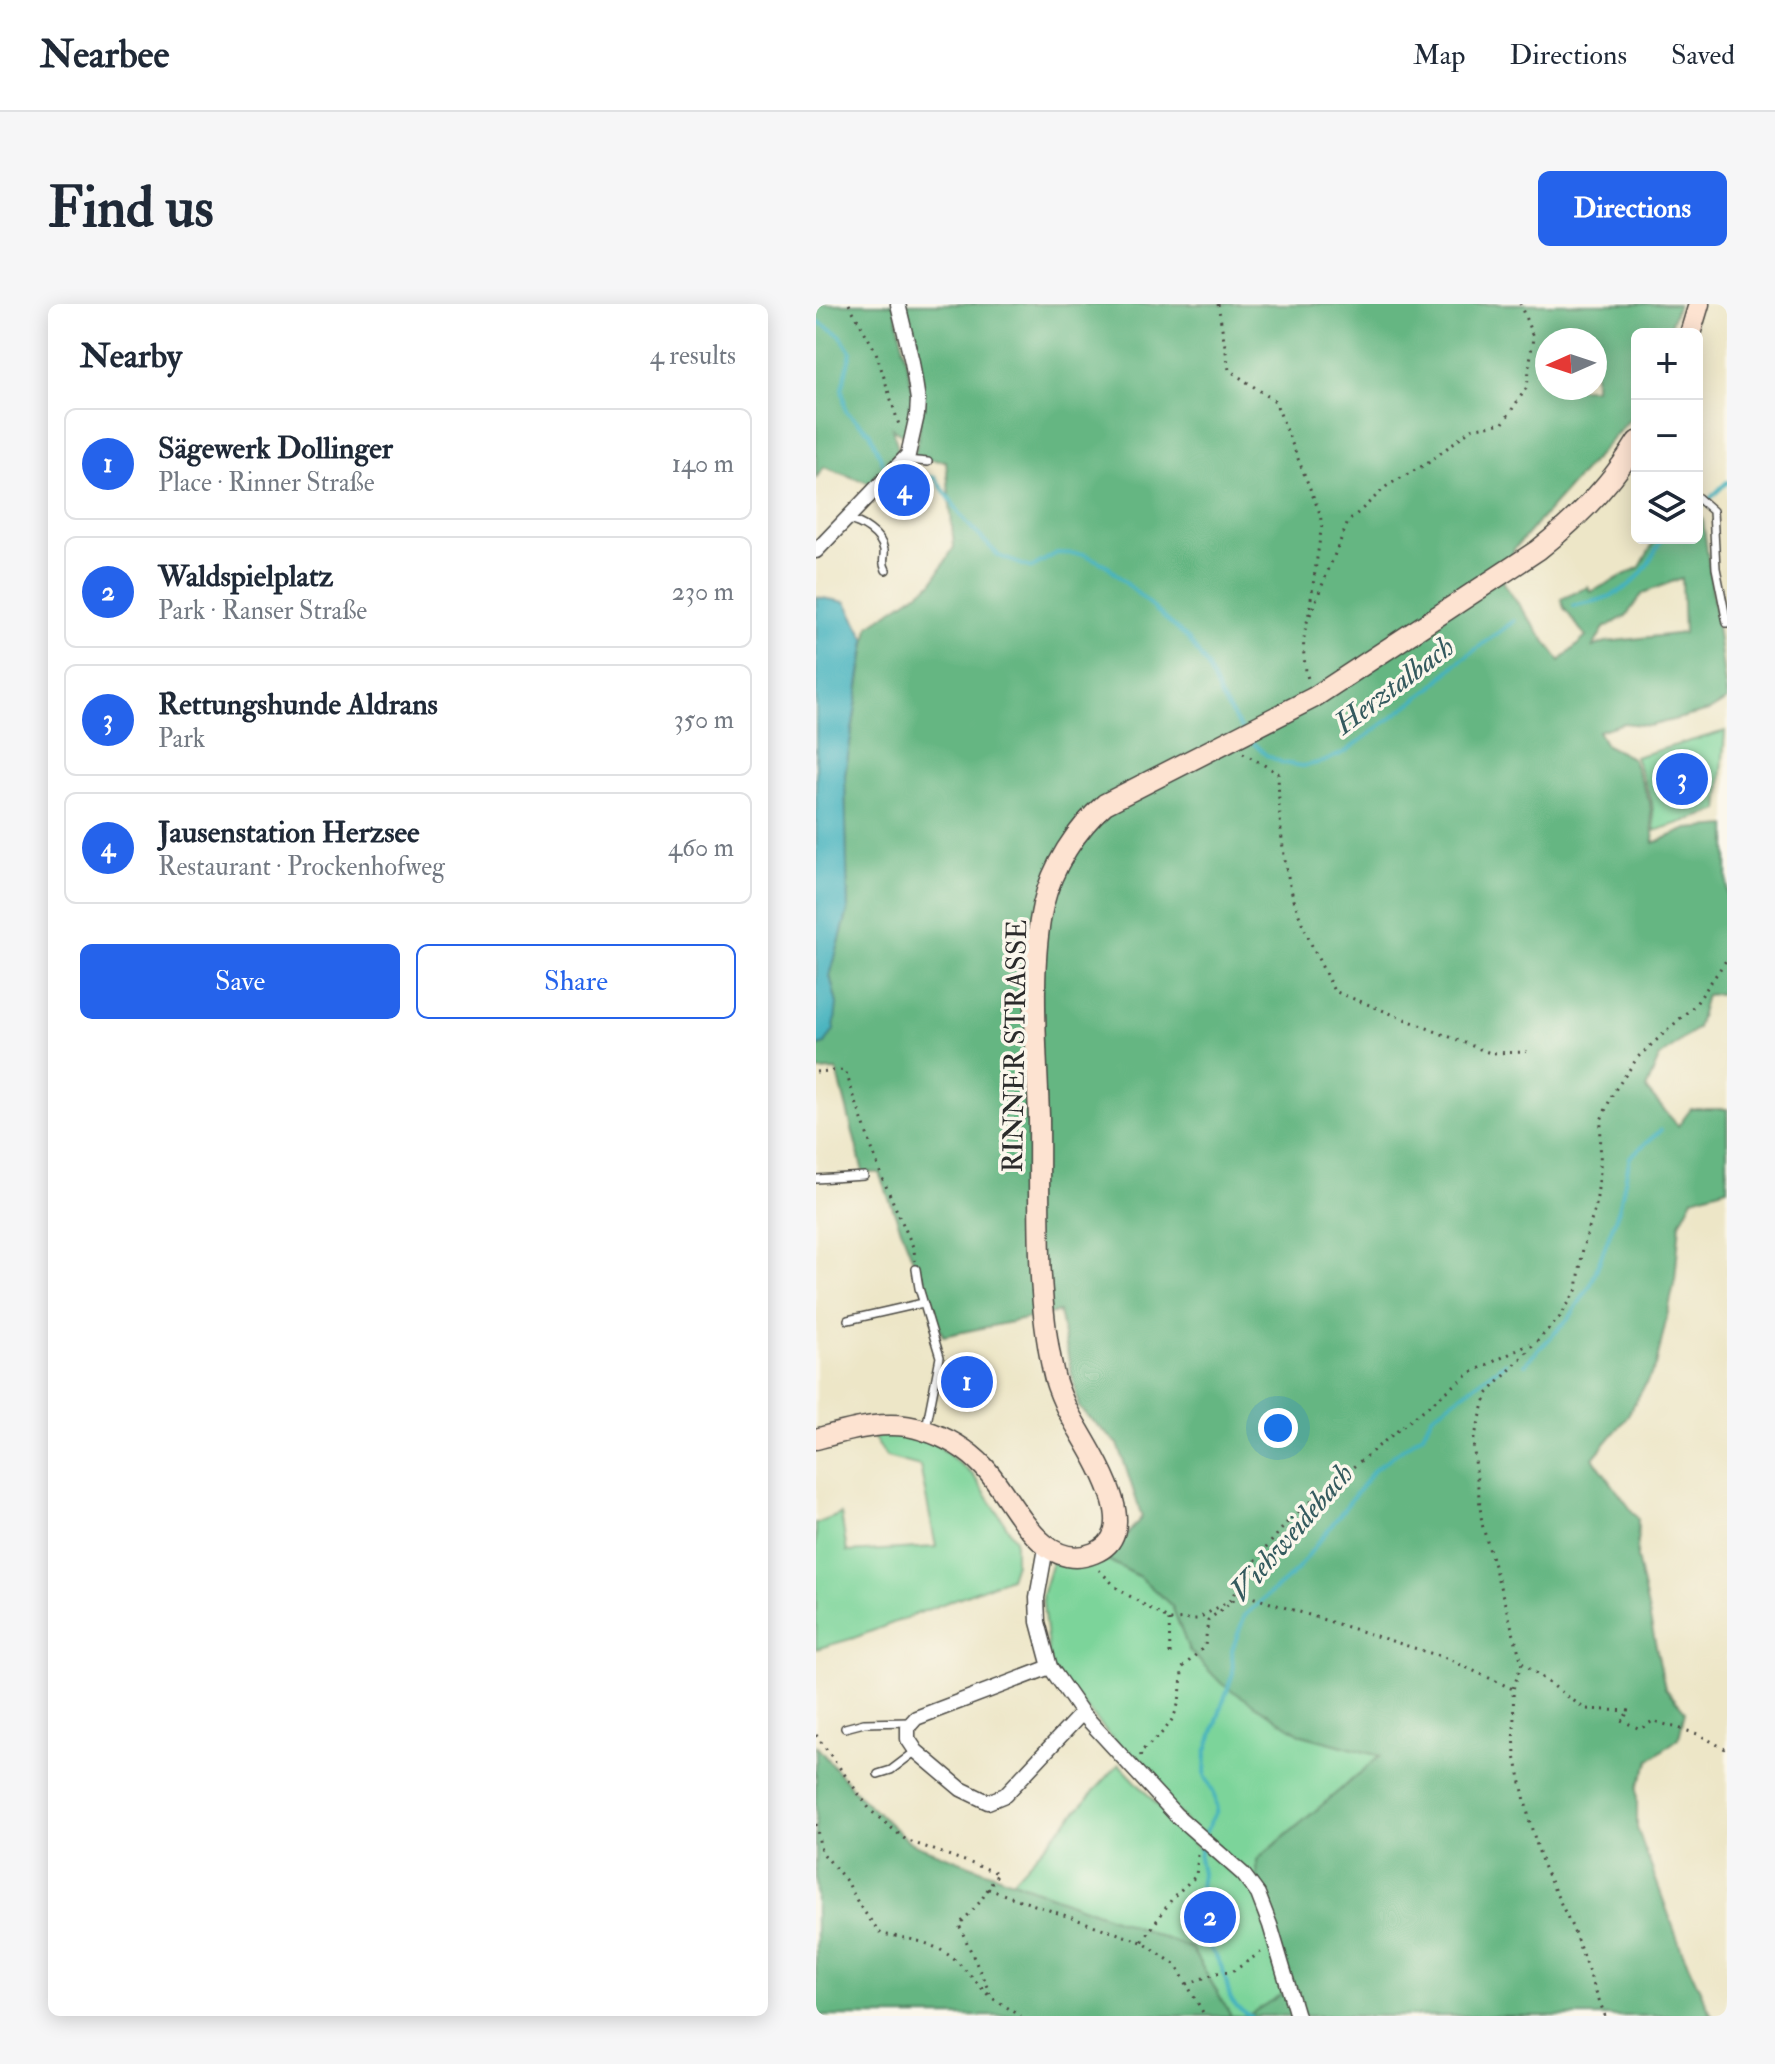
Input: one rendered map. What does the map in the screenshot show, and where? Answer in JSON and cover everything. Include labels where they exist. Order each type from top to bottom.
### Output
[{"type":"main road","points":[[1692,328],[1699,304]]},
{"type":"main road","name":"RINNER STRASSE","points":[[1085,1556],[1104,1547],[1115,1528],[1114,1499],[1064,1405],[1053,1374],[1042,1283],[1038,932],[1044,902],[1059,862],[1087,819],[1105,804],[1313,698],[1538,550],[1573,520],[1631,457]]},
{"type":"main road","points":[[816,1439],[882,1426],[925,1430],[969,1453],[985,1468],[1046,1548],[1062,1554],[1085,1556]]},
{"type":"street","points":[[816,551],[908,455],[915,431],[918,400],[898,304]]},
{"type":"street","points":[[1046,1548],[1037,1598],[1038,1622],[1050,1667],[1082,1713],[1201,1839],[1243,1874],[1258,1894],[1297,2016]]},
{"type":"street","points":[[1050,1667],[930,1711],[911,1722],[907,1733],[916,1751],[961,1789],[981,1801],[994,1801],[1005,1795],[1082,1713]]},
{"type":"lane","points":[[904,460],[928,462]]},
{"type":"lane","points":[[1703,501],[1713,513],[1716,568],[1727,623]]},
{"type":"lane","points":[[847,520],[862,525],[876,537],[884,548],[882,561],[886,570]]},
{"type":"lane","points":[[816,1179],[864,1176]]},
{"type":"lane","points":[[916,1269],[940,1357],[925,1430]]},
{"type":"lane","points":[[848,1320],[923,1303]]},
{"type":"lane","points":[[845,1728],[864,1723],[911,1722]]},
{"type":"lane","points":[[878,1774],[891,1770],[916,1751]]},
{"type":"path","points":[[849,304],[876,352],[899,426]]},
{"type":"path","points":[[1218,304],[1229,370],[1275,401],[1319,511],[1322,524],[1308,619]]},
{"type":"path","points":[[1313,698],[1303,652],[1304,631],[1348,522],[1388,485],[1428,463],[1471,429],[1503,423],[1527,387],[1533,337],[1520,304]]},
{"type":"path","points":[[1239,737],[1278,773],[1280,829],[1290,889],[1306,935],[1334,991],[1490,1053],[1527,1052]]},
{"type":"path","points":[[1605,2016],[1573,1929],[1544,1868],[1530,1823],[1515,1756],[1513,1689],[1522,1663],[1482,1524],[1473,1442],[1487,1394],[1560,1317],[1577,1289],[1583,1248],[1596,1205],[1601,1120],[1613,1093],[1638,1057],[1695,1005],[1727,959]]},
{"type":"path","points":[[816,1072],[845,1070],[881,1175],[914,1249],[916,1269]]},
{"type":"path","points":[[1085,1556],[1118,1589],[1169,1620],[1197,1619],[1231,1600],[1256,1560],[1290,1519],[1470,1373],[1536,1341]]},
{"type":"path","points":[[1146,1782],[1140,1752],[1163,1734],[1181,1700],[1182,1668],[1205,1646],[1208,1620],[1242,1594],[1446,1658],[1513,1689]]},
{"type":"path","points":[[1169,1620],[1170,1654]]},
{"type":"path","points":[[1522,1663],[1585,1709],[1630,1711],[1621,1720],[1640,1729],[1653,1721],[1698,1734],[1727,1750]]},
{"type":"path","points":[[816,1735],[871,1811],[906,1840],[998,1873],[959,1925],[992,1998]]},
{"type":"path","points":[[816,1824],[821,1851],[848,1883],[859,1905],[881,1934],[919,1940],[953,1955],[992,1998],[1021,2016]]},
{"type":"path","points":[[1142,1942],[1174,1896],[1196,1876],[1201,1839]]},
{"type":"path","points":[[988,1889],[1142,1942],[1176,1965],[1205,2016]]},
{"type":"path","points":[[1187,1984],[1217,1973],[1232,1972],[1270,1945],[1270,1925]]},
{"type":"green space","points":[[816,304],[894,304],[914,396],[908,438],[892,428],[898,456],[893,465],[871,484],[824,467],[816,478]]},
{"type":"green space","points":[[903,304],[1678,304],[1669,328],[1631,328],[1631,418],[1514,549],[1503,583],[1560,661],[1586,637],[1564,608],[1561,599],[1588,587],[1591,592],[1640,567],[1653,544],[1703,544],[1703,521],[1727,700],[1709,711],[1649,726],[1624,723],[1598,731],[1606,745],[1632,758],[1650,802],[1654,843],[1687,829],[1727,826],[1727,993],[1706,995],[1697,1028],[1659,1058],[1646,1089],[1678,1126],[1691,1109],[1727,1109],[1727,1188],[1693,1198],[1680,1223],[1675,1280],[1656,1366],[1625,1420],[1593,1458],[1638,1519],[1637,1558],[1665,1688],[1685,1711],[1679,1738],[1650,1760],[1637,1787],[1637,1828],[1682,1951],[1712,2016],[1247,2016],[1282,1994],[1258,1894],[1257,1860],[1380,1756],[1302,1735],[1222,1684],[1189,1650],[1172,1606],[1140,1577],[1106,1559],[1142,1517],[1118,1444],[1079,1408],[1059,1312],[943,1336],[879,1173],[863,1172],[837,1070],[816,1071],[816,1047],[825,1044],[837,1004],[830,976],[848,910],[845,775],[869,626],[932,583],[954,547],[946,461],[913,459],[920,419],[916,363]],"holes":[[[1682,578],[1684,633],[1606,642],[1593,647],[1604,628],[1626,616],[1643,593]]]},
{"type":"green space","points":[[1725,731],[1719,810],[1655,831],[1652,801],[1635,757]]},
{"type":"green space","points":[[864,1422],[930,1439],[973,1475],[1015,1539],[1015,1563],[1010,1578],[854,1638],[816,1649],[816,1524],[841,1514],[847,1552],[936,1547],[920,1466],[886,1457]]},
{"type":"green space","points":[[1106,1559],[1140,1577],[1172,1606],[1189,1650],[1302,1735],[1381,1756],[1257,1860],[1282,1994],[1247,2016],[1231,2016],[1191,1948],[1012,1881],[1119,1764],[1198,1848],[1203,1846],[1201,1839],[1050,1667],[1042,1595],[1052,1562]]},
{"type":"green space","points":[[816,1746],[860,1797],[911,1843],[1191,1948],[1231,2016],[816,2016]]},
{"type":"water","points":[[816,597],[846,602],[866,640],[845,775],[848,910],[830,976],[837,1004],[834,1030],[825,1044],[816,1047]]},
{"type":"waterway","name":"Herztalbach","points":[[816,320],[840,335],[851,352],[842,388],[846,411],[870,433],[883,463]]},
{"type":"waterway","name":"Herztalbach","points":[[904,472],[935,478],[966,522],[999,556],[1031,568],[1057,553],[1084,554],[1106,565],[1189,640],[1241,728]]},
{"type":"waterway","name":"Herztalbach","points":[[1703,505],[1727,482]]},
{"type":"waterway","name":"Herztalbach","points":[[1573,606],[1622,590],[1645,569],[1659,544]]},
{"type":"waterway","name":"Herztalbach","points":[[1249,739],[1266,755],[1283,763],[1303,766],[1323,762],[1345,752],[1514,621]]},
{"type":"waterway","name":"Viehweidebach","points":[[1525,1364],[1570,1317],[1591,1284],[1619,1209],[1630,1157],[1661,1130]]},
{"type":"waterway","name":"Viehweidebach","points":[[1205,1833],[1217,1810],[1205,1775],[1206,1753],[1233,1673],[1232,1650],[1245,1615],[1296,1571],[1375,1469],[1423,1434],[1432,1416],[1505,1363]]},
{"type":"waterway","name":"Viehweidebach","points":[[1201,1847],[1202,1874],[1194,1929],[1218,1960],[1232,2002],[1250,2016]]},
{"type":"place","name":"Jausenstation Herzsee","points":[[904,490]]},
{"type":"place","name":"Rettungshunde Aldrans","points":[[1682,779]]},
{"type":"place","name":"Sägewerk Dollinger","points":[[967,1382]]},
{"type":"place","name":"Waldspielplatz","points":[[1210,1917]]}]
